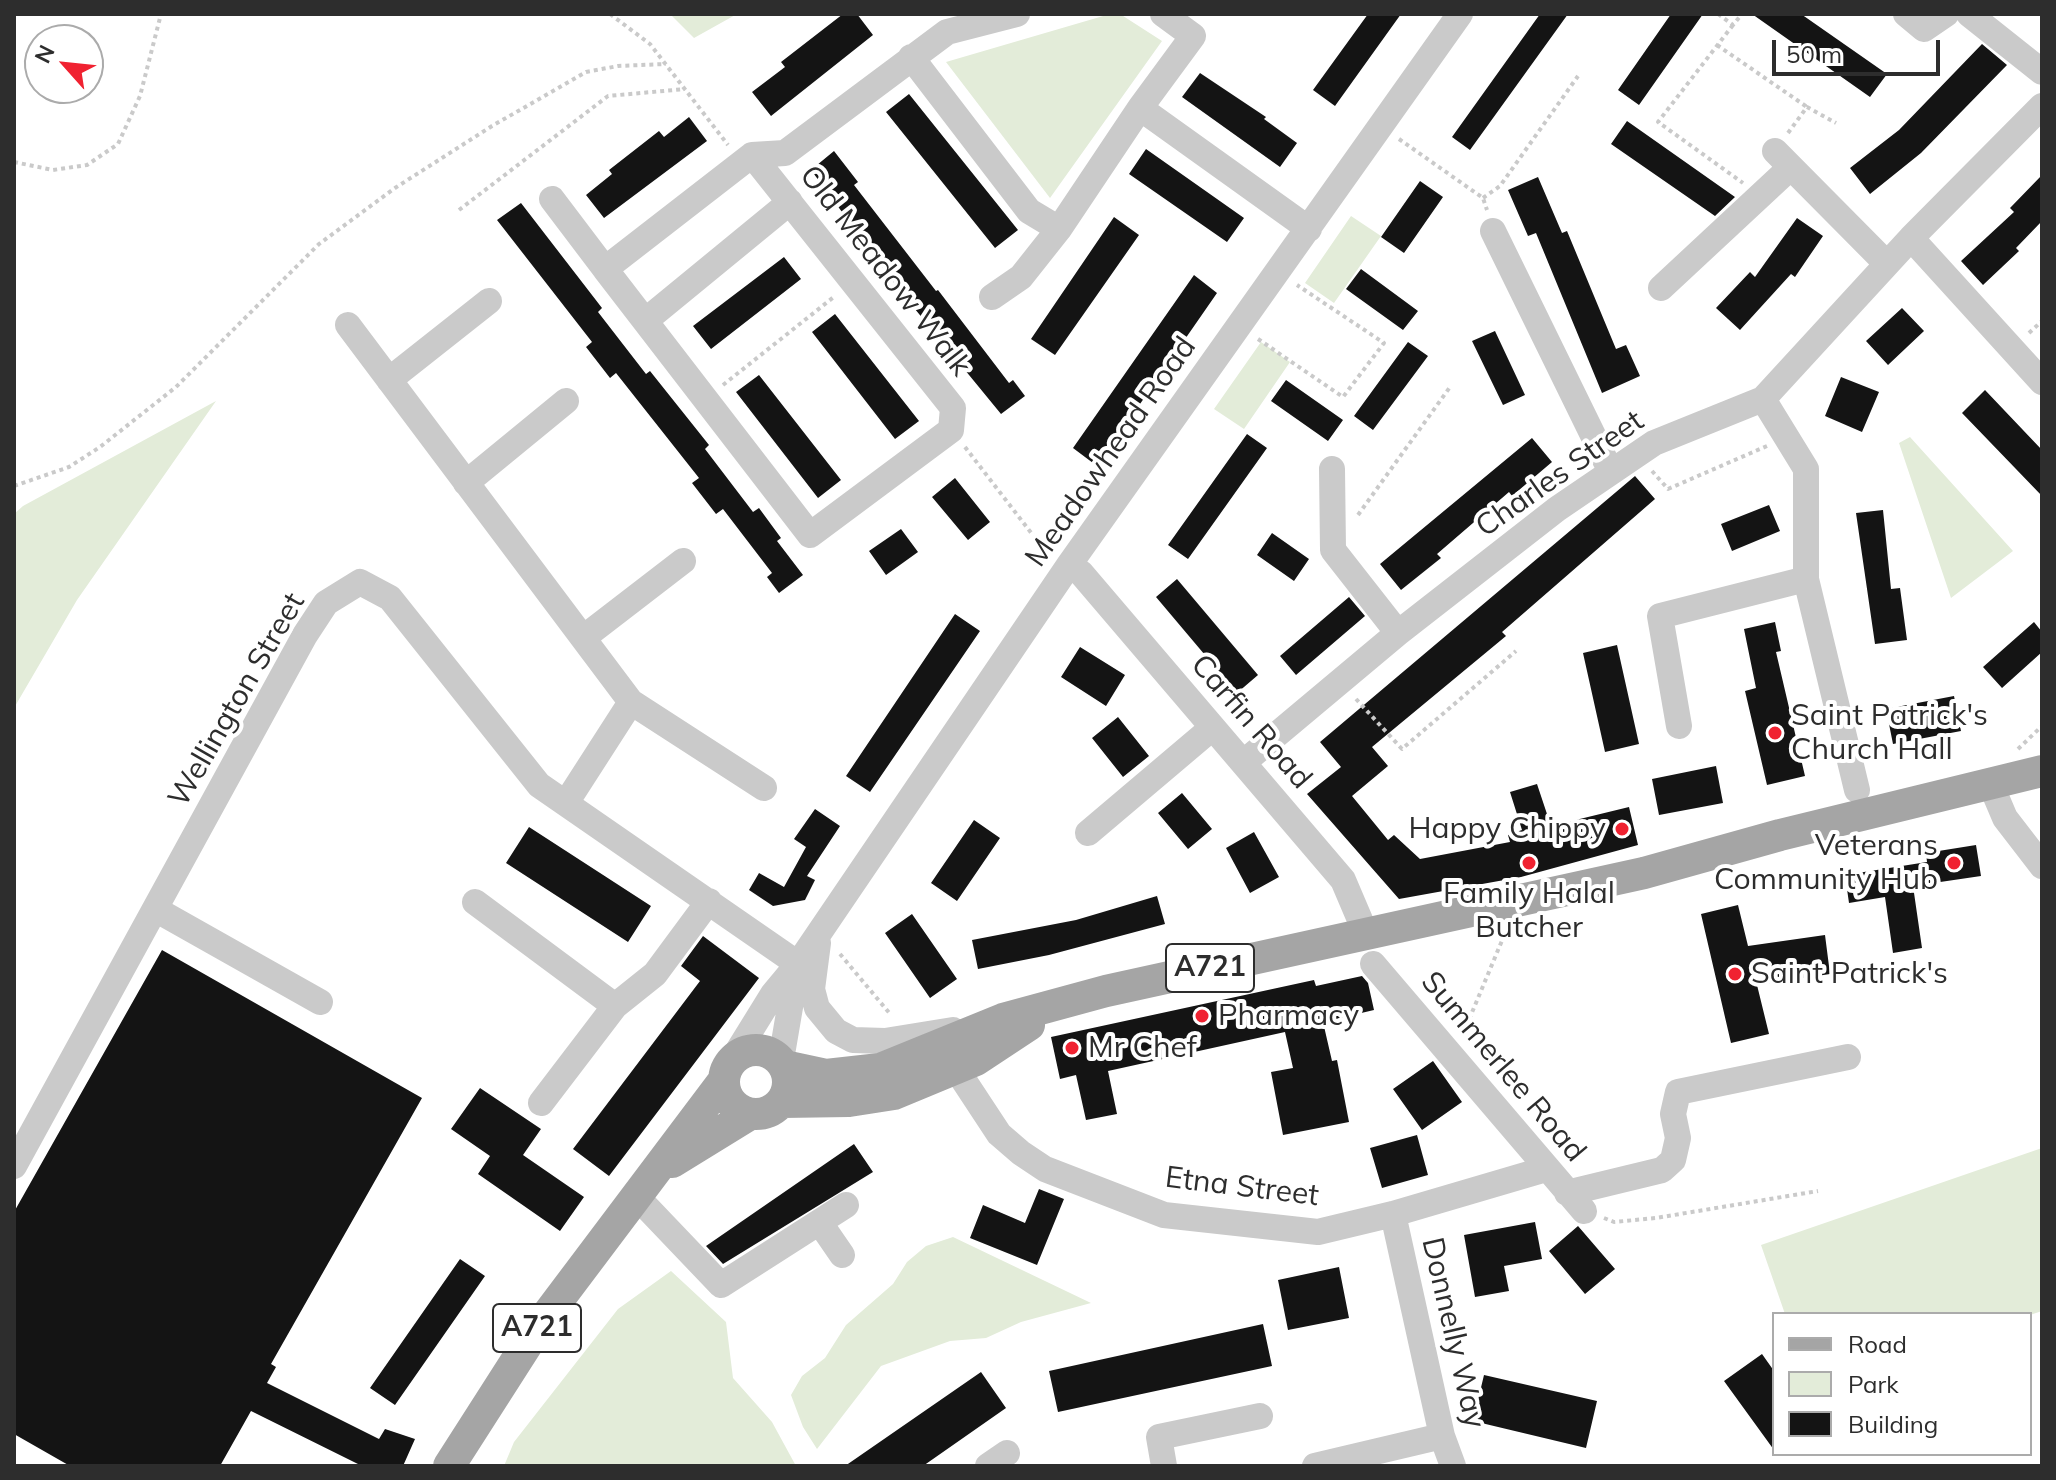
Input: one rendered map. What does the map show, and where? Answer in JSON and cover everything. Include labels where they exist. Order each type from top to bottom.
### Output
[{"type":"main road","name":"A721","points":[[449,1466],[538,1327],[659,1170],[727,1071],[750,1050],[772,1053],[782,1063],[813,1074],[852,1075],[948,1058],[1003,1019],[1106,991],[1370,949],[1518,901],[2042,771]]},
{"type":"main road","name":"A721","points":[[659,1170],[750,1114],[765,1114],[782,1102],[882,1096],[948,1058],[1056,1007]]},
{"type":"main road","points":[[782,1063],[789,1081],[782,1102]]},
{"type":"main road","points":[[727,1071],[729,1100],[750,1114]]},
{"type":"street","points":[[605,269],[747,159],[785,153],[947,32],[1017,14]]},
{"type":"street","points":[[992,297],[1021,277],[1059,229],[1140,108],[1193,36],[1163,14]]},
{"type":"street","name":"Meadowhead Road","points":[[727,1071],[773,994],[798,964],[1069,565],[1460,14]]},
{"type":"street","points":[[1906,14],[1924,29],[1946,14]]},
{"type":"street","points":[[1969,14],[2042,72]]},
{"type":"street","points":[[911,57],[1029,211],[1059,229]]},
{"type":"street","name":"Charles Street","points":[[1244,762],[1398,633],[1557,509],[1654,443],[1763,399],[1911,238],[2042,106]]},
{"type":"street","points":[[1140,108],[1309,229]]},
{"type":"street","name":"Old Meadow Walk","points":[[747,159],[790,202],[953,408],[951,430]]},
{"type":"street","points":[[1661,288],[1783,159],[1887,264]]},
{"type":"street","points":[[552,199],[810,535],[951,430]]},
{"type":"street","points":[[645,321],[790,202]]},
{"type":"street","points":[[1493,231],[1611,472]]},
{"type":"street","points":[[1911,238],[2042,382]]},
{"type":"street","points":[[389,380],[489,301]]},
{"type":"street","points":[[348,325],[631,702],[764,788]]},
{"type":"street","points":[[1763,399],[1806,469],[1806,579],[1857,790]]},
{"type":"street","points":[[466,483],[566,401]]},
{"type":"street","points":[[1332,469],[1333,550],[1398,633]]},
{"type":"street","points":[[583,638],[683,561]]},
{"type":"street","name":"Carfin Road","points":[[1069,565],[1081,573],[1343,880],[1370,949]]},
{"type":"street","points":[[1679,726],[1660,616],[1806,579]]},
{"type":"street","name":"Wellington Street","points":[[14,1166],[305,635],[326,603],[360,582],[390,598],[539,785],[798,964]]},
{"type":"street","points":[[566,803],[631,702]]},
{"type":"street","points":[[1088,833],[1212,728]]},
{"type":"street","points":[[1991,785],[2005,818],[2042,866]]},
{"type":"street","points":[[541,1103],[615,1006],[655,974],[709,901]]},
{"type":"street","points":[[475,902],[615,1006]]},
{"type":"street","points":[[155,909],[320,1002]]},
{"type":"street","name":"Meadowhead Road","points":[[820,931],[811,976],[817,1008],[836,1031],[853,1040],[909,1038],[1003,1019]]},
{"type":"street","name":"Summerlee Road","points":[[1370,949],[1455,1059],[1576,1202]]},
{"type":"street","name":"Meadowhead Road","points":[[782,1063],[790,990],[798,964]]},
{"type":"street","points":[[1576,1202],[1662,1170],[1673,1160],[1678,1138],[1673,1114],[1678,1092],[1848,1057]]},
{"type":"street","name":"Etna Street","points":[[948,1058],[999,1134],[1021,1153],[1045,1169],[1164,1215],[1318,1232],[1393,1214],[1546,1169]]},
{"type":"street","points":[[637,1197],[721,1285],[846,1205]]},
{"type":"street","name":"Donnelly Way","points":[[1393,1214],[1442,1436],[1453,1466]]},
{"type":"street","points":[[820,1223],[842,1255]]},
{"type":"street","points":[[1164,1466],[1159,1437],[1260,1416]]},
{"type":"street","points":[[1315,1466],[1442,1436]]},
{"type":"path","points":[[14,162],[53,170],[87,165],[118,144],[140,96],[161,14]]},
{"type":"path","points":[[610,14],[650,44],[747,159]]},
{"type":"path","points":[[1718,14],[1733,25]]},
{"type":"path","points":[[1742,14],[1658,122],[1747,186]]},
{"type":"path","points":[[1717,45],[1807,107],[1836,123]]},
{"type":"path","points":[[14,486],[69,467],[100,447],[176,387],[319,244],[407,180],[586,72],[618,66],[666,64]]},
{"type":"path","points":[[1483,198],[1500,186],[1578,76]]},
{"type":"path","points":[[459,210],[608,96],[685,89]]},
{"type":"path","points":[[1783,159],[1807,107]]},
{"type":"path","points":[[1380,126],[1483,198],[1493,231]]},
{"type":"path","points":[[1239,326],[1343,397],[1384,343],[1278,272]]},
{"type":"path","points":[[705,399],[853,282]]},
{"type":"path","points":[[1333,550],[1450,387]]},
{"type":"path","points":[[951,430],[1032,534],[1069,565]]},
{"type":"path","points":[[1637,455],[1668,489],[1786,438]]},
{"type":"path","points":[[1340,681],[1402,749],[1516,651]]},
{"type":"path","points":[[1455,1059],[1518,901]]},
{"type":"path","points":[[820,931],[899,1023]]},
{"type":"path","points":[[1576,1202],[1614,1222],[1818,1191]]},
{"type":"green space","points":[[670,14],[737,14],[694,38]]},
{"type":"green space","points":[[1110,14],[1120,14],[1162,41],[1050,198],[946,62]]},
{"type":"green space","points":[[1351,216],[1381,236],[1334,303],[1305,283]]},
{"type":"green space","points":[[1261,342],[1290,362],[1244,429],[1214,409]]},
{"type":"green space","points":[[216,401],[77,600],[14,708],[14,514],[23,506]]},
{"type":"green space","points":[[1910,437],[2013,551],[1951,598],[1899,443]]},
{"type":"green space","points":[[2042,1148],[2042,1311],[2032,1314],[1784,1312],[1761,1245]]},
{"type":"green space","points":[[953,1237],[1091,1303],[1021,1322],[986,1338],[950,1341],[881,1366],[817,1449],[803,1427],[791,1395],[802,1376],[825,1358],[846,1325],[893,1284],[907,1262],[926,1246]]},
{"type":"green space","points":[[671,1271],[726,1322],[733,1378],[772,1422],[796,1466],[504,1466],[514,1442],[618,1309]]},
{"type":"building","points":[[843,14],[857,14],[873,35],[771,116],[752,92],[785,67],[781,62]]},
{"type":"building","points":[[1368,14],[1401,14],[1335,106],[1313,90]]},
{"type":"building","points":[[1540,14],[1568,14],[1470,150],[1452,137]]},
{"type":"building","points":[[1671,14],[1703,14],[1639,105],[1618,90]]},
{"type":"building","points":[[1752,14],[1801,14],[1887,74],[1870,97]]},
{"type":"building","points":[[1982,44],[2007,65],[1921,153],[1870,194],[1850,168],[1899,130]]},
{"type":"building","points":[[1200,73],[1266,117],[1264,119],[1297,143],[1280,167],[1182,97]]},
{"type":"building","points":[[909,94],[1018,230],[995,248],[886,112]]},
{"type":"building","points":[[689,117],[707,141],[604,218],[586,195],[612,174],[609,170],[659,131],[664,137]]},
{"type":"building","points":[[1627,121],[1735,197],[1715,216],[1611,144]]},
{"type":"building","points":[[1146,149],[1244,218],[1227,242],[1129,174]]},
{"type":"building","points":[[834,151],[858,182],[854,185],[936,291],[1009,383],[1013,380],[1025,396],[1001,414],[901,292],[811,170]]},
{"type":"building","points":[[2042,175],[2042,221],[2016,248],[2019,251],[1983,285],[1961,261],[2014,212],[2010,208]]},
{"type":"building","points":[[1538,177],[1562,233],[1567,231],[1616,349],[1626,345],[1640,376],[1602,393],[1536,233],[1528,236],[1508,190]]},
{"type":"building","points":[[1420,181],[1443,197],[1404,253],[1381,237]]},
{"type":"building","points":[[521,203],[602,308],[598,312],[646,374],[650,371],[709,445],[705,449],[753,512],[759,508],[781,538],[777,541],[803,575],[779,593],[767,577],[772,573],[723,509],[716,514],[692,483],[699,478],[616,373],[610,378],[586,347],[592,342],[497,220]]},
{"type":"building","points":[[1114,217],[1139,235],[1055,355],[1031,339]]},
{"type":"building","points":[[1797,218],[1823,236],[1795,277],[1791,274],[1740,330],[1716,308],[1750,272],[1755,277]]},
{"type":"building","points":[[784,257],[801,279],[711,349],[693,326]]},
{"type":"building","points":[[1361,269],[1418,311],[1403,330],[1346,289]]},
{"type":"building","points":[[1194,275],[1217,293],[1097,466],[1073,448]]},
{"type":"building","points":[[1902,308],[1924,331],[1888,365],[1866,341]]},
{"type":"building","points":[[835,314],[919,421],[895,439],[812,332]]},
{"type":"building","points":[[1495,331],[1525,395],[1503,405],[1472,341]]},
{"type":"building","points":[[1408,342],[1428,356],[1373,430],[1354,416]]},
{"type":"building","points":[[759,375],[841,480],[818,498],[736,392]]},
{"type":"building","points":[[1841,377],[1879,392],[1862,432],[1825,416]]},
{"type":"building","points":[[1286,380],[1343,420],[1328,441],[1271,401]]},
{"type":"building","points":[[1985,390],[2042,450],[2042,496],[1962,413]]},
{"type":"building","points":[[1247,434],[1267,448],[1188,559],[1168,545]]},
{"type":"building","points":[[1532,438],[1552,462],[1512,496],[1509,492],[1437,554],[1441,558],[1401,590],[1380,564]]},
{"type":"building","points":[[1635,476],[1655,499],[1502,632],[1506,636],[1372,747],[1388,766],[1352,796],[1388,840],[1394,835],[1420,859],[1510,842],[1508,835],[1522,830],[1510,792],[1537,784],[1551,826],[1629,807],[1638,845],[1521,877],[1399,899],[1307,794],[1341,767],[1320,742]]},
{"type":"building","points":[[955,478],[990,522],[968,540],[932,497]]},
{"type":"building","points":[[1769,505],[1780,531],[1732,551],[1721,524]]},
{"type":"building","points":[[1883,510],[1891,589],[1900,588],[1907,640],[1875,644],[1856,513]]},
{"type":"building","points":[[901,529],[918,552],[886,575],[869,551]]},
{"type":"building","points":[[1272,533],[1309,559],[1294,581],[1257,555]]},
{"type":"building","points":[[1177,579],[1258,675],[1237,693],[1156,597]]},
{"type":"building","points":[[1349,597],[1365,616],[1296,675],[1280,656]]},
{"type":"building","points":[[955,614],[980,631],[870,792],[846,776]]},
{"type":"building","name":"Saint Patrick's Church Hall","points":[[1775,622],[1781,651],[1776,652],[1805,776],[1767,785],[1745,691],[1756,688],[1744,629]]},
{"type":"building","points":[[2034,622],[2042,632],[2042,652],[2002,688],[1983,667]]},
{"type":"building","points":[[1617,645],[1639,744],[1605,752],[1583,653]]},
{"type":"building","points":[[1080,647],[1125,675],[1106,706],[1061,677]]},
{"type":"building","points":[[1954,696],[1961,731],[1893,744],[1886,709]]},
{"type":"building","points":[[1118,717],[1149,756],[1123,777],[1092,738]]},
{"type":"building","points":[[1716,766],[1723,803],[1659,815],[1652,779]]},
{"type":"building","points":[[1182,793],[1212,829],[1188,849],[1158,813]]},
{"type":"building","points":[[815,809],[840,826],[807,876],[815,880],[805,900],[773,906],[749,890],[759,873],[784,887],[806,847],[794,839]]},
{"type":"building","points":[[974,820],[1000,838],[957,901],[931,883]]},
{"type":"building","points":[[529,827],[651,906],[628,942],[506,863]]},
{"type":"building","points":[[1254,832],[1279,877],[1250,893],[1226,848]]},
{"type":"building","points":[[1976,845],[1981,876],[1913,886],[1922,948],[1893,953],[1885,897],[1849,903],[1845,875],[1927,862],[1926,853]]},
{"type":"building","points":[[1157,896],[1165,924],[1049,955],[978,969],[972,940],[1076,920]]},
{"type":"building","name":"Saint Patrick's","points":[[1738,905],[1748,946],[1825,935],[1830,974],[1757,985],[1769,1034],[1731,1043],[1701,914]]},
{"type":"building","points":[[912,914],[957,979],[930,998],[885,933]]},
{"type":"building","points":[[703,936],[759,978],[609,1176],[573,1149],[700,981],[681,966]]},
{"type":"building","points":[[162,950],[422,1098],[271,1364],[276,1367],[267,1383],[379,1439],[385,1429],[415,1439],[403,1466],[362,1466],[251,1411],[220,1466],[70,1466],[14,1434],[14,1212]]},
{"type":"building","points":[[1362,976],[1368,983],[1374,1010],[1323,1022],[1332,1061],[1337,1060],[1349,1122],[1283,1135],[1271,1072],[1293,1068],[1285,1032],[1108,1071],[1117,1114],[1086,1120],[1076,1075],[1060,1079],[1051,1037],[1314,980],[1316,986]]},
{"type":"building","points":[[1433,1061],[1462,1102],[1422,1130],[1393,1089]]},
{"type":"building","points":[[480,1088],[541,1129],[523,1155],[584,1197],[560,1231],[478,1174],[490,1156],[451,1129]]},
{"type":"building","points":[[1417,1135],[1428,1175],[1382,1188],[1370,1148]]},
{"type":"building","points":[[854,1144],[873,1172],[723,1264],[706,1246]]},
{"type":"building","points":[[1039,1189],[1064,1199],[1037,1265],[970,1238],[983,1205],[1025,1223]]},
{"type":"building","points":[[1535,1222],[1542,1259],[1504,1266],[1509,1291],[1475,1297],[1464,1235]]},
{"type":"building","points":[[1578,1226],[1615,1269],[1585,1294],[1549,1251]]},
{"type":"building","points":[[460,1259],[485,1276],[395,1405],[370,1388]]},
{"type":"building","points":[[1339,1267],[1349,1318],[1288,1330],[1278,1280]]},
{"type":"building","points":[[1263,1324],[1272,1366],[1058,1412],[1049,1371]]},
{"type":"building","points":[[1762,1354],[1772,1368],[1772,1447],[1724,1381]]},
{"type":"building","points":[[981,1372],[1006,1408],[923,1466],[845,1466]]},
{"type":"building","points":[[1484,1375],[1597,1401],[1586,1448],[1473,1421]]},
{"type":"place","name":"Saint Patrick's Church Hall","points":[[1775,733]]},
{"type":"place","name":"Happy Chippy","points":[[1622,829]]},
{"type":"place","name":"Family Halal Butcher","points":[[1529,863]]},
{"type":"place","name":"Veterans Community Hub","points":[[1954,863]]},
{"type":"place","name":"Saint Patrick's","points":[[1735,974]]},
{"type":"place","name":"Pharmacy","points":[[1202,1016]]},
{"type":"place","name":"Mr Chef","points":[[1072,1048]]}]
